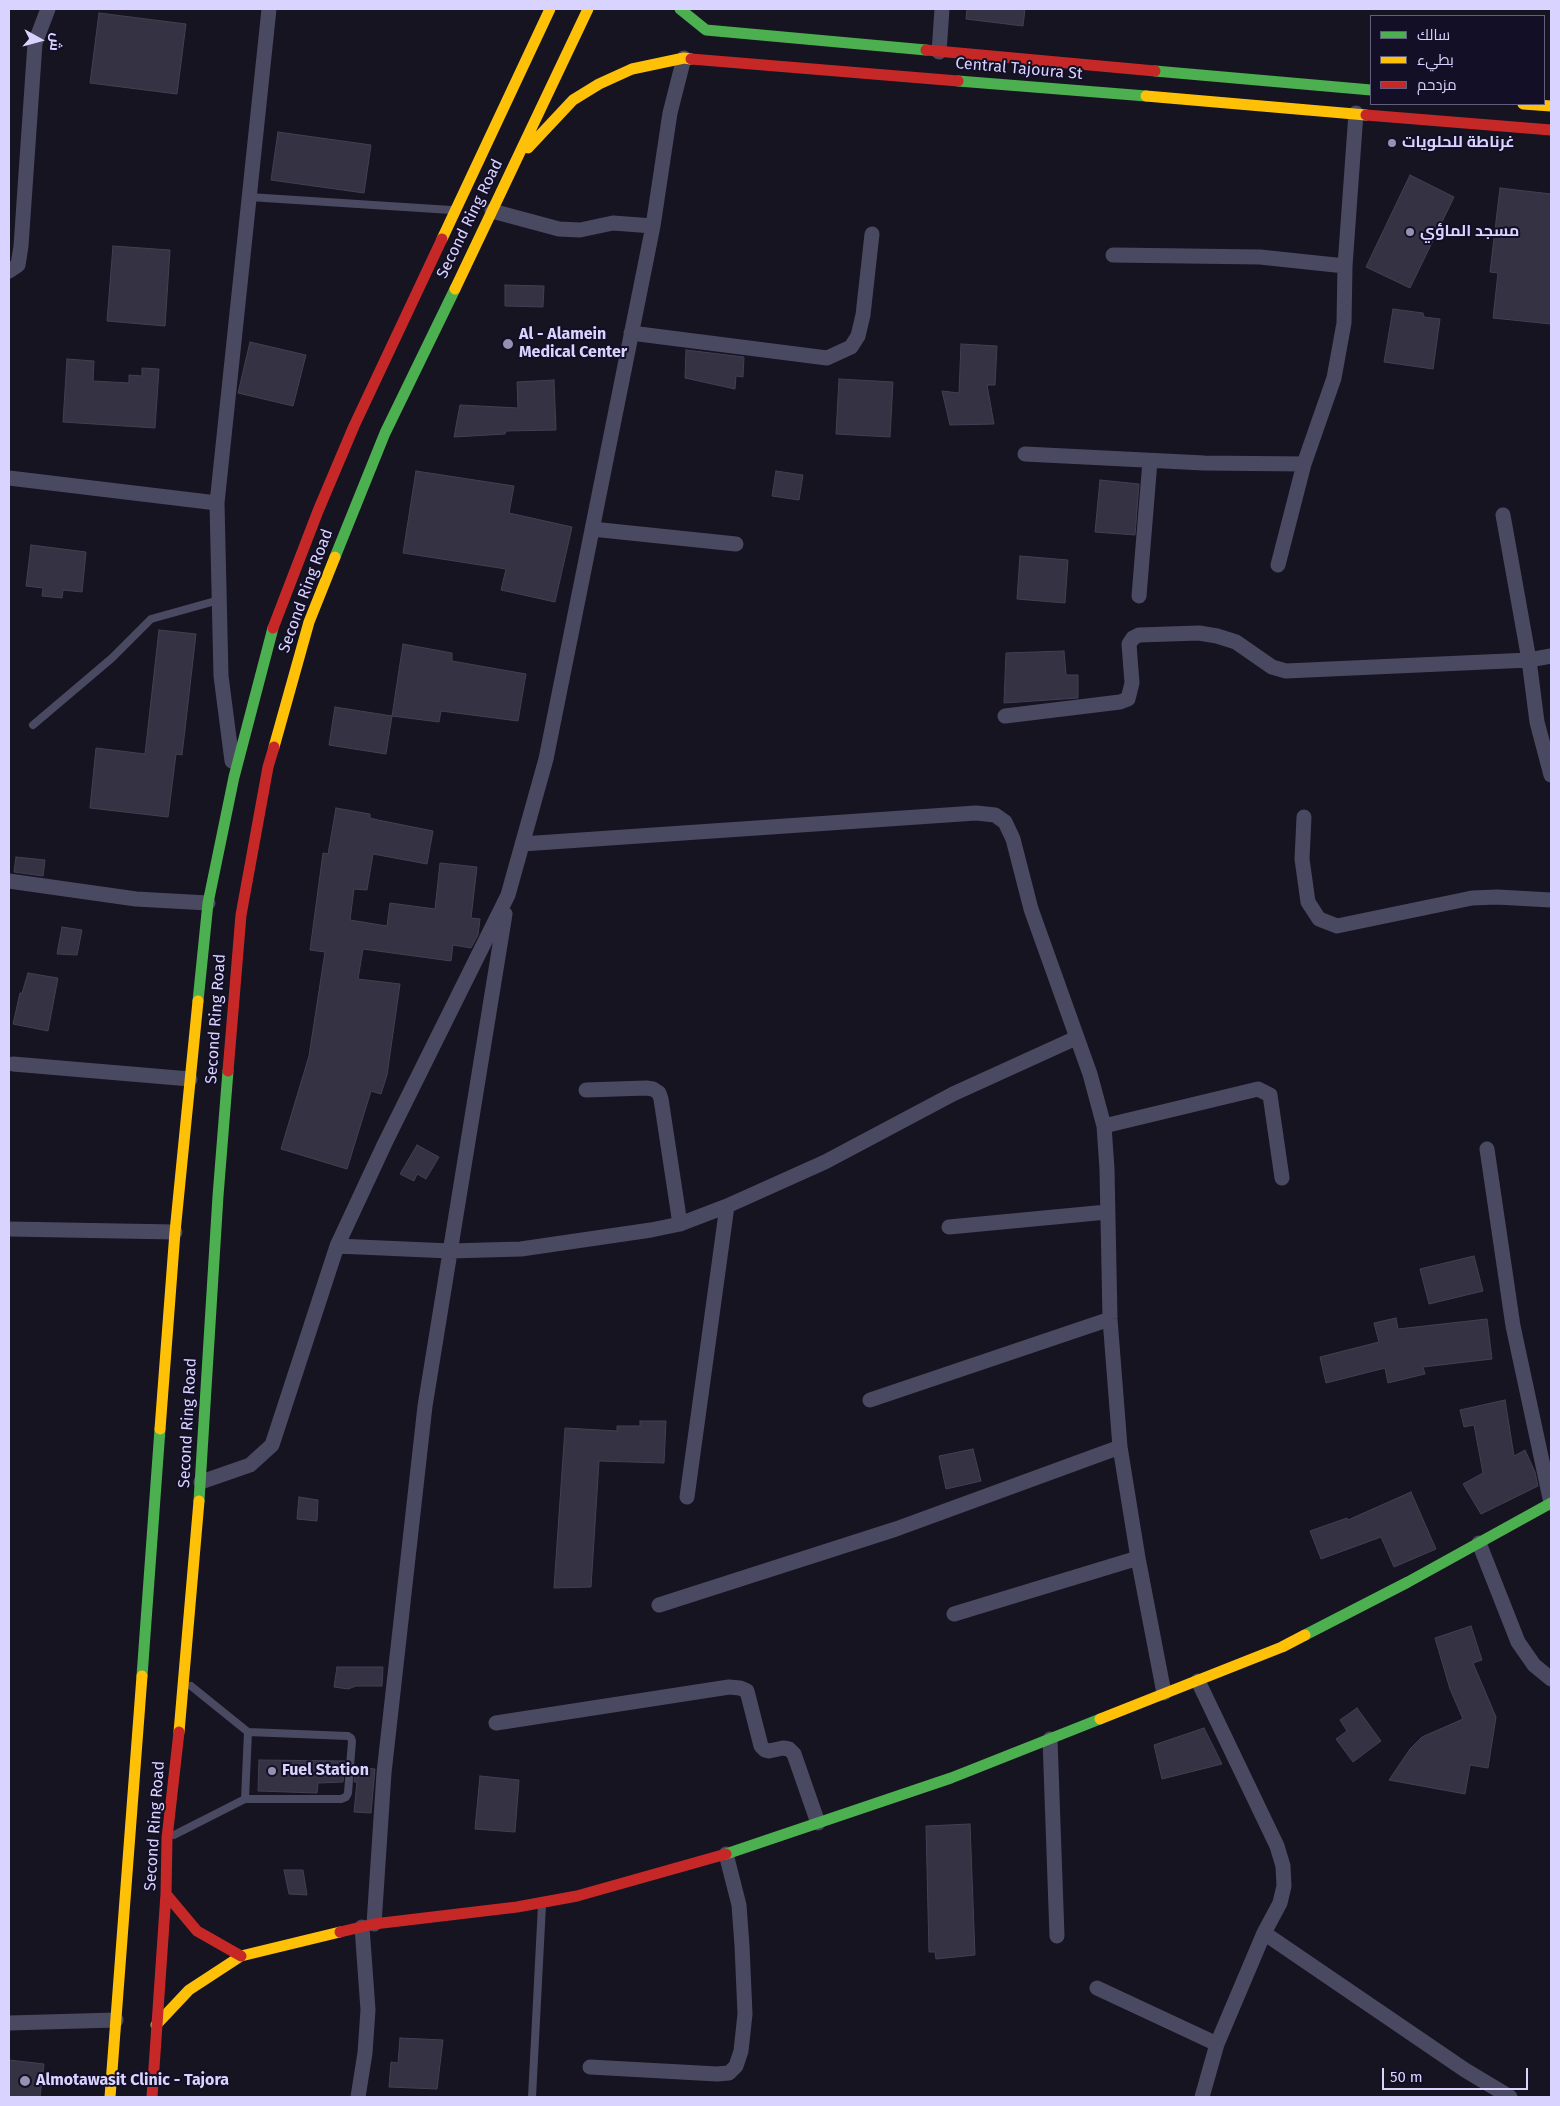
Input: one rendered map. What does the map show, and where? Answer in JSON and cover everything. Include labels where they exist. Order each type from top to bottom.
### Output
[{"type":"main road","name":"Second Ring Road","points":[[110,2097],[175,1232],[208,903],[234,777],[276,616],[354,426],[550,9]]},
{"type":"main road","name":"Second Ring Road","points":[[150,2097],[154,2066],[166,1894],[167,1838],[185,1682],[201,1482],[218,1196],[240,915],[268,767],[308,622],[385,433],[518,159],[588,9]]},
{"type":"main road","name":"Central Tajoura St","points":[[682,10],[706,30],[1370,90]]},
{"type":"main road","name":"Central Tajoura St","points":[[518,159],[573,100],[600,84],[632,69],[684,58],[1356,113],[1548,118]]},
{"type":"main road","name":"Central Tajoura St","points":[[1525,105],[1548,118]]},
{"type":"main road","points":[[156,2025],[189,1990],[241,1956],[368,1925],[542,1903],[577,1896],[726,1854],[951,1778],[1282,1647],[1408,1582],[1551,1503]]},
{"type":"main road","points":[[166,1894],[197,1931],[241,1956]]},
{"type":"street","points":[[9,271],[18,265],[21,246],[35,43],[48,9]]},
{"type":"street","points":[[234,777],[221,676],[217,503],[269,9]]},
{"type":"street","points":[[939,52],[942,9]]},
{"type":"street","points":[[358,2097],[365,2052],[368,2010],[368,1925],[425,1406],[508,894],[546,759],[653,226],[670,112],[684,58]]},
{"type":"street","points":[[1278,565],[1304,464],[1334,378],[1344,323],[1345,266],[1356,113]]},
{"type":"street","points":[[492,211],[559,229],[580,230],[614,223],[653,226]]},
{"type":"street","points":[[631,332],[827,358],[851,347],[858,336],[863,315],[872,234]]},
{"type":"street","points":[[1113,255],[1260,257],[1345,266]]},
{"type":"street","points":[[1025,454],[1150,461],[1304,464]]},
{"type":"street","points":[[1139,596],[1150,461]]},
{"type":"street","points":[[9,478],[217,503]]},
{"type":"street","points":[[1503,515],[1538,722],[1551,775]]},
{"type":"street","points":[[592,529],[736,544]]},
{"type":"street","points":[[1005,716],[1120,702],[1128,699],[1132,683],[1129,644],[1133,638],[1140,635],[1199,633],[1216,636],[1236,642],[1272,667],[1286,671],[1529,660],[1551,656]]},
{"type":"street","points":[[522,844],[976,813],[995,815],[1005,822],[1013,839],[1031,909],[1090,1074],[1104,1126],[1110,1319],[1120,1447],[1138,1558],[1164,1693]]},
{"type":"street","points":[[1304,817],[1302,859],[1308,902],[1319,919],[1337,926],[1472,898],[1497,897],[1551,900]]},
{"type":"street","points":[[9,881],[136,899],[208,903]]},
{"type":"street","points":[[201,1482],[250,1465],[272,1445],[337,1246],[385,1143],[508,894]]},
{"type":"street","points":[[337,1246],[450,1251],[521,1248],[651,1230],[680,1224],[727,1206],[825,1162],[953,1094],[1076,1038]]},
{"type":"street","points":[[13,1064],[190,1079]]},
{"type":"street","points":[[586,1090],[646,1088],[653,1089],[659,1093],[680,1224]]},
{"type":"street","points":[[1104,1126],[1258,1089],[1270,1095],[1282,1178]]},
{"type":"street","points":[[1487,1150],[1513,1326],[1551,1503]]},
{"type":"street","points":[[687,1497],[727,1206]]},
{"type":"street","points":[[949,1227],[1107,1212]]},
{"type":"street","points":[[9,1229],[175,1232]]},
{"type":"street","points":[[870,1400],[1110,1319]]},
{"type":"street","points":[[659,1605],[896,1529],[1120,1447]]},
{"type":"street","points":[[1479,1543],[1518,1642],[1534,1665],[1551,1679]]},
{"type":"street","points":[[954,1614],[1138,1558]]},
{"type":"street","points":[[1198,1681],[1277,1846],[1283,1866],[1284,1886],[1280,1903],[1264,1933],[1217,2044],[1202,2097]]},
{"type":"street","points":[[496,1723],[729,1687],[740,1688],[747,1691],[761,1746],[765,1750],[789,1749],[797,1758],[818,1823]]},
{"type":"street","points":[[1050,1739],[1057,1936]]},
{"type":"street","points":[[590,2066],[717,2074],[728,2073],[736,2066],[741,2051],[745,2014],[742,1946],[739,1905],[726,1854]]},
{"type":"street","points":[[1264,1933],[1465,2070],[1510,2097]]},
{"type":"street","points":[[1097,1988],[1217,2044]]},
{"type":"street","points":[[9,2023],[116,2020]]},
{"type":"lane","points":[[249,197],[455,210]]},
{"type":"lane","points":[[33,725],[112,658],[151,619],[219,600]]},
{"type":"lane","points":[[167,1838],[245,1800],[341,1799],[346,1798],[348,1793],[352,1741],[348,1736],[248,1732],[185,1682]]},
{"type":"lane","points":[[245,1800],[248,1732]]},
{"type":"lane","points":[[532,2097],[542,1903]]},
{"type":"building","points":[[967,9],[1025,9],[1023,26],[966,19]]},
{"type":"building","points":[[99,13],[186,24],[177,94],[90,83]]},
{"type":"building","points":[[278,132],[371,145],[364,193],[271,180]]},
{"type":"building","name":"مسجد الماؤي","points":[[1410,175],[1454,197],[1410,288],[1366,267]]},
{"type":"building","points":[[1500,188],[1551,194],[1551,324],[1493,318],[1498,273],[1490,272]]},
{"type":"building","points":[[113,246],[170,250],[165,326],[107,321]]},
{"type":"building","points":[[505,285],[544,286],[543,307],[505,306]]},
{"type":"building","points":[[1393,309],[1423,313],[1424,317],[1440,319],[1433,369],[1384,362]]},
{"type":"building","points":[[250,342],[306,355],[293,406],[238,393]]},
{"type":"building","points":[[961,344],[997,346],[995,385],[987,385],[994,424],[950,425],[942,391],[959,393]]},
{"type":"building","points":[[686,350],[744,357],[743,377],[736,376],[735,389],[685,378]]},
{"type":"building","points":[[67,359],[94,361],[93,381],[129,383],[129,375],[142,376],[142,368],[159,369],[155,428],[63,422]]},
{"type":"building","points":[[839,379],[893,382],[890,437],[836,434]]},
{"type":"building","points":[[554,380],[556,430],[506,431],[505,434],[454,437],[460,405],[518,408],[517,382]]},
{"type":"building","points":[[416,471],[514,486],[509,513],[572,527],[555,602],[501,590],[506,569],[403,553]]},
{"type":"building","points":[[776,471],[803,475],[799,500],[772,496]]},
{"type":"building","points":[[1100,480],[1139,484],[1135,535],[1095,532]]},
{"type":"building","points":[[31,545],[86,552],[82,592],[63,590],[62,598],[42,596],[43,588],[26,586]]},
{"type":"building","points":[[1020,556],[1068,560],[1065,603],[1017,599]]},
{"type":"building","points":[[159,630],[196,634],[182,755],[176,754],[168,817],[90,808],[96,748],[145,754]]},
{"type":"building","points":[[403,644],[452,653],[452,661],[526,674],[518,721],[441,711],[439,722],[392,716]]},
{"type":"building","points":[[1064,651],[1066,675],[1078,675],[1078,698],[1004,703],[1006,653]]},
{"type":"building","points":[[335,707],[392,716],[386,754],[329,745]]},
{"type":"building","points":[[336,808],[370,814],[370,818],[433,831],[427,864],[373,854],[367,890],[354,889],[350,920],[387,926],[390,903],[435,909],[440,863],[477,867],[471,918],[480,919],[478,935],[471,948],[453,945],[451,961],[363,949],[358,979],[400,984],[387,1075],[381,1094],[371,1091],[347,1169],[281,1149],[309,1056],[325,952],[310,950],[323,853],[328,854]]},
{"type":"building","points":[[16,857],[45,860],[43,876],[14,872]]},
{"type":"building","points":[[62,927],[82,930],[77,955],[57,954]]},
{"type":"building","points":[[28,973],[58,978],[48,1031],[13,1024],[20,993],[22,993]]},
{"type":"building","points":[[417,1145],[439,1157],[426,1179],[417,1174],[414,1181],[400,1174]]},
{"type":"building","points":[[1474,1256],[1483,1291],[1429,1304],[1420,1269]]},
{"type":"building","points":[[1396,1318],[1398,1329],[1487,1319],[1492,1359],[1423,1367],[1425,1374],[1388,1383],[1385,1368],[1326,1383],[1320,1357],[1379,1342],[1374,1323]]},
{"type":"building","points":[[1505,1400],[1514,1456],[1525,1450],[1535,1472],[1538,1486],[1481,1514],[1463,1484],[1483,1473],[1474,1425],[1464,1427],[1460,1410]]},
{"type":"building","points":[[640,1421],[666,1421],[664,1463],[599,1461],[591,1587],[554,1588],[565,1428],[617,1431],[617,1426],[640,1426]]},
{"type":"building","points":[[973,1449],[981,1481],[946,1489],[939,1456]]},
{"type":"building","points":[[1411,1492],[1436,1549],[1394,1567],[1381,1537],[1321,1559],[1310,1531],[1347,1518],[1348,1520]]},
{"type":"building","points":[[299,1497],[318,1500],[317,1521],[297,1519]]},
{"type":"building","points":[[1471,1626],[1482,1660],[1473,1663],[1496,1717],[1488,1768],[1470,1765],[1465,1794],[1389,1780],[1410,1749],[1422,1737],[1463,1719],[1450,1689],[1435,1638]]},
{"type":"building","points":[[337,1667],[383,1667],[382,1686],[356,1686],[348,1689],[334,1687]]},
{"type":"building","points":[[1357,1708],[1381,1741],[1353,1762],[1336,1739],[1347,1731],[1340,1720]]},
{"type":"building","points":[[1204,1728],[1222,1764],[1162,1779],[1154,1745]]},
{"type":"building","points":[[259,1760],[345,1761],[343,1782],[318,1783],[317,1793],[258,1791]]},
{"type":"building","points":[[356,1767],[375,1769],[371,1813],[354,1812],[357,1782],[354,1782]]},
{"type":"building","points":[[480,1776],[519,1780],[515,1832],[475,1829]]},
{"type":"building","points":[[970,1824],[975,1955],[936,1959],[935,1952],[929,1952],[926,1826]]},
{"type":"building","points":[[284,1870],[303,1870],[307,1895],[289,1894]]},
{"type":"building","points":[[400,2038],[443,2040],[437,2089],[389,2087],[391,2062],[398,2063]]},
{"type":"building","name":"Almotawasit Clinic - Tajora","points":[[9,2060],[44,2064],[40,2097],[9,2097]]},
{"type":"traffic: fast","points":[[680,9],[706,30],[926,50]]},
{"type":"traffic: fast","points":[[1155,71],[1370,90]]},
{"type":"traffic: fast","points":[[958,81],[1146,96]]},
{"type":"traffic: fast","points":[[335,557],[385,433],[455,289]]},
{"type":"traffic: fast","points":[[198,1001],[208,903],[234,777],[273,628]]},
{"type":"traffic: fast","points":[[199,1501],[218,1196],[228,1071]]},
{"type":"traffic: fast","points":[[142,1676],[160,1429]]},
{"type":"traffic: fast","points":[[1305,1635],[1408,1582],[1551,1503]]},
{"type":"traffic: fast","points":[[726,1854],[951,1778],[1100,1719]]},
{"type":"traffic: slow","points":[[442,239],[550,9]]},
{"type":"traffic: slow","points":[[455,289],[588,9]]},
{"type":"traffic: slow","points":[[528,148],[573,100],[599,84],[632,69],[684,58],[691,59]]},
{"type":"traffic: slow","points":[[1146,96],[1366,115]]},
{"type":"traffic: slow","points":[[1537,105],[1551,106]]},
{"type":"traffic: slow","points":[[274,747],[309,622],[335,557]]},
{"type":"traffic: slow","points":[[160,1429],[175,1232],[198,1001]]},
{"type":"traffic: slow","points":[[179,1732],[199,1501]]},
{"type":"traffic: slow","points":[[1100,1719],[1282,1647],[1305,1635]]},
{"type":"traffic: slow","points":[[110,2097],[142,1676]]},
{"type":"traffic: slow","points":[[156,2025],[189,1990],[241,1956],[340,1932]]},
{"type":"traffic: jam","points":[[926,50],[1155,71]]},
{"type":"traffic: jam","points":[[691,59],[958,81]]},
{"type":"traffic: jam","points":[[1366,115],[1551,130]]},
{"type":"traffic: jam","points":[[273,628],[318,511],[354,426],[442,239]]},
{"type":"traffic: jam","points":[[228,1071],[241,915],[268,767],[274,747]]},
{"type":"traffic: jam","points":[[152,2097],[166,1894],[167,1838],[179,1732]]},
{"type":"traffic: jam","points":[[340,1932],[374,1924],[517,1907],[577,1896],[726,1854]]},
{"type":"traffic: jam","points":[[166,1894],[197,1931],[241,1956]]},
{"type":"place","name":"غرناطة للحلويات","points":[[1392,143]]},
{"type":"place","name":"مسجد الماؤي","points":[[1410,232]]},
{"type":"place","name":"Al - Alamein Medical Center","points":[[508,344]]},
{"type":"place","name":"Fuel Station","points":[[272,1771]]},
{"type":"place","name":"Almotawasit Clinic - Tajora","points":[[25,2081]]}]
